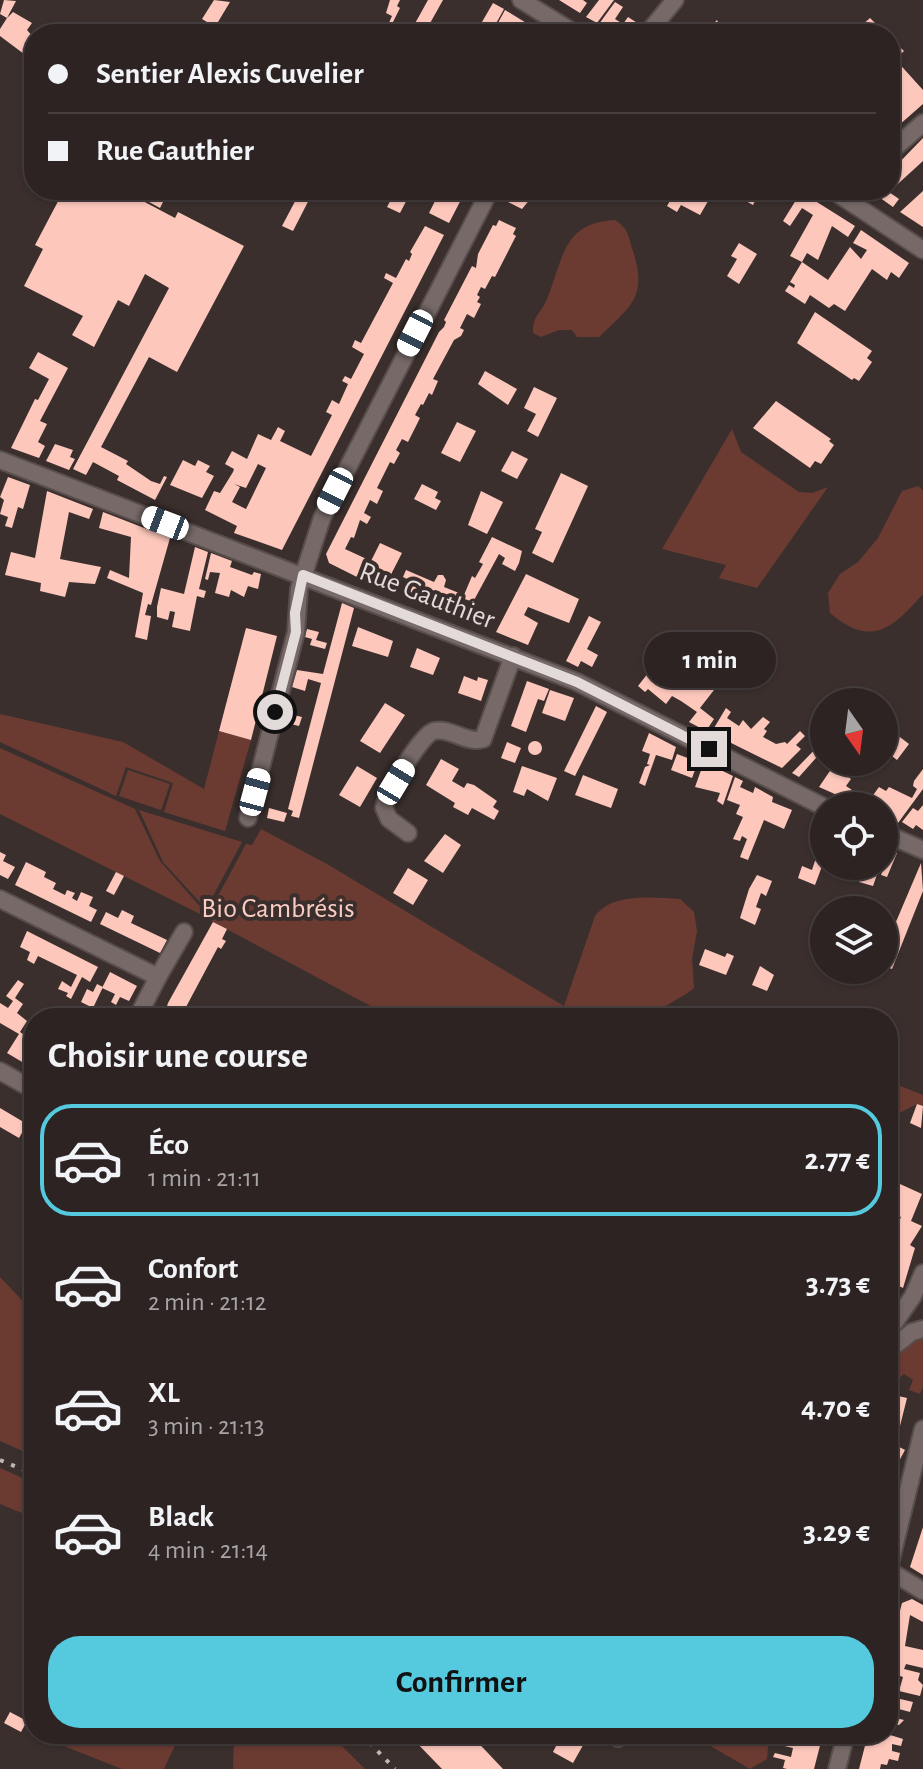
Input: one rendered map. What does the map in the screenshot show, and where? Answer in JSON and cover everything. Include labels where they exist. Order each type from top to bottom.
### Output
[{"type":"street","points":[[521,0],[560,24]]},
{"type":"street","points":[[655,24],[675,0]]},
{"type":"street","points":[[900,143],[923,123]]},
{"type":"street","points":[[248,818],[296,632],[295,613],[303,575],[322,518],[485,200]]},
{"type":"street","points":[[851,200],[923,250]]},
{"type":"street","name":"Rue Gauthier","points":[[0,460],[577,682],[810,800]]},
{"type":"street","points":[[408,833],[389,819],[384,808],[413,754],[431,731],[439,730],[476,741],[483,739],[488,733],[513,656]]},
{"type":"street","points":[[898,839],[923,850]]},
{"type":"street","points":[[0,899],[158,977]]},
{"type":"street","points":[[142,1008],[184,932]]},
{"type":"street","points":[[0,1071],[24,1084]]},
{"type":"street","points":[[898,1318],[913,1296],[923,1273]]},
{"type":"street","points":[[898,1343],[912,1332],[923,1329]]},
{"type":"street","points":[[898,1530],[923,1429]]},
{"type":"street","points":[[898,1577],[923,1591]]},
{"type":"street","points":[[837,1769],[843,1744]]},
{"type":"green space","points":[[615,220],[627,233],[637,267],[637,291],[627,309],[599,337],[577,337],[572,330],[559,330],[541,337],[533,333],[536,318],[547,299],[568,245],[584,228]]},
{"type":"green space","points":[[732,429],[741,452],[799,492],[812,493],[828,487],[757,588],[719,578],[726,565],[662,549]]},
{"type":"green space","points":[[918,486],[923,490],[923,594],[901,617],[880,630],[857,630],[844,624],[830,613],[828,593],[840,574],[858,562],[878,538],[902,491]]},
{"type":"green space","points":[[0,714],[123,742],[204,789],[219,731],[251,740],[225,831],[164,812],[173,783],[126,767],[116,796],[0,742]]},
{"type":"green space","points":[[0,748],[135,809],[160,861],[204,911],[202,915],[0,814]]},
{"type":"green space","points":[[128,770],[170,784],[161,810],[119,796]]},
{"type":"green space","points":[[139,810],[242,842],[206,909],[163,862]]},
{"type":"green space","name":"Bio Cambrésis","points":[[261,829],[327,864],[564,1006],[595,916],[603,908],[634,898],[680,899],[694,912],[697,931],[692,959],[694,988],[664,1008],[374,1008],[206,918],[246,844],[252,845]]},
{"type":"green space","points":[[898,1085],[923,1095],[923,1106],[917,1104],[898,1114]]},
{"type":"green space","points":[[0,1277],[24,1302],[24,1452],[0,1441]]},
{"type":"green space","points":[[914,1339],[923,1339],[923,1387],[920,1394],[909,1390],[913,1380],[904,1374],[898,1379],[900,1348]]},
{"type":"green space","points":[[0,1468],[24,1479],[24,1514],[0,1504]]},
{"type":"green space","points":[[176,1744],[164,1769],[122,1769],[64,1746]]},
{"type":"green space","points":[[234,1744],[340,1744],[365,1769],[233,1769]]},
{"type":"green space","points":[[707,1744],[768,1744],[767,1759],[750,1769]]},
{"type":"building","points":[[4,0],[16,1],[7,18],[0,14]]},
{"type":"building","points":[[214,0],[230,2],[217,24],[202,19]]},
{"type":"building","points":[[390,0],[400,0],[397,6],[400,8],[392,24],[388,24],[392,16],[386,13]]},
{"type":"building","points":[[428,0],[443,0],[430,24],[415,24]]},
{"type":"building","points":[[559,0],[583,0],[587,3],[580,13]]},
{"type":"building","points":[[599,0],[614,0],[597,23],[586,17]]},
{"type":"building","points":[[615,2],[623,7],[615,19],[623,24],[599,24]]},
{"type":"building","points":[[493,3],[504,9],[495,24],[481,24]]},
{"type":"building","points":[[505,10],[528,24],[497,24]]},
{"type":"building","points":[[13,12],[32,23],[24,24],[24,54],[0,36],[0,29]]},
{"type":"building","points":[[628,17],[639,24],[623,24]]},
{"type":"building","points":[[900,65],[923,90],[923,104],[900,124]]},
{"type":"building","points":[[923,138],[923,161],[900,182],[900,162]]},
{"type":"building","points":[[923,191],[923,227],[900,212]]},
{"type":"building","points":[[59,200],[141,200],[175,218],[178,212],[244,246],[177,372],[149,357],[101,447],[128,461],[126,464],[151,481],[160,484],[164,476],[167,477],[155,500],[117,480],[119,476],[93,462],[86,475],[73,469],[169,288],[145,274],[129,306],[118,300],[94,347],[72,335],[83,316],[24,286],[43,249],[35,245]]},
{"type":"building","points":[[150,200],[164,200],[160,208]]},
{"type":"building","points":[[296,200],[309,200],[293,231],[282,226]]},
{"type":"building","points":[[391,200],[407,200],[400,213],[387,207]]},
{"type":"building","points":[[436,200],[461,200],[449,223],[429,213]]},
{"type":"building","points":[[506,200],[529,200],[522,209]]},
{"type":"building","points":[[670,200],[709,200],[700,215],[681,205],[677,212],[667,206]]},
{"type":"building","points":[[796,200],[814,200],[855,226],[848,237],[832,226],[818,260],[807,253],[802,262],[790,256],[813,215],[802,208],[790,226],[783,221]]},
{"type":"building","points":[[883,200],[898,200],[893,207]]},
{"type":"building","points":[[499,220],[516,228],[513,234],[516,236],[495,277],[492,276],[485,289],[481,287],[477,302],[481,304],[474,318],[467,314],[460,328],[464,330],[461,336],[454,340],[433,379],[438,381],[432,395],[429,393],[415,415],[420,418],[408,442],[402,439],[396,450],[400,453],[394,464],[390,462],[377,488],[383,491],[377,504],[370,500],[364,513],[371,517],[367,524],[360,520],[354,538],[351,537],[345,549],[371,561],[380,543],[402,553],[383,590],[329,563],[326,554],[444,327],[444,320],[472,266],[476,268],[478,254],[493,225],[496,226]]},
{"type":"building","points":[[425,226],[444,235],[282,550],[234,533],[237,526],[205,510],[214,491],[220,493],[233,472],[234,469],[225,464],[232,451],[247,459],[258,434],[271,440],[278,427],[285,431],[280,441],[311,456],[332,415],[326,412],[332,400],[339,404],[348,384],[342,381],[345,376],[351,379],[364,354],[352,347],[355,340],[361,343],[393,283],[384,278],[386,273],[396,278],[406,259],[409,261],[410,252]],"holes":[[[258,464],[266,468],[246,509],[232,502],[240,487],[234,484],[246,488]]]},
{"type":"building","points":[[861,230],[909,263],[899,278],[891,272],[887,280],[872,269],[845,311],[834,304],[829,308],[810,295],[805,304],[785,291],[789,285],[794,288],[795,285],[790,282],[802,262],[828,280],[850,247],[861,259],[867,250],[853,243]]},
{"type":"building","points":[[739,243],[757,254],[739,284],[727,276],[737,259],[731,256]]},
{"type":"building","points":[[815,312],[872,351],[867,358],[872,362],[859,381],[852,380],[797,343]]},
{"type":"building","points":[[38,352],[68,368],[40,421],[47,424],[38,442],[45,446],[39,458],[11,448],[35,399],[38,400],[49,379],[29,368]]},
{"type":"building","points":[[485,371],[517,389],[508,405],[478,384]]},
{"type":"building","points":[[534,387],[557,398],[538,437],[527,431],[536,414],[524,408]]},
{"type":"building","points":[[776,401],[831,439],[829,441],[834,445],[821,464],[815,461],[810,468],[753,428]]},
{"type":"building","points":[[457,422],[476,431],[460,462],[441,453]]},
{"type":"building","points":[[55,444],[73,450],[70,457],[75,459],[69,470],[46,461]]},
{"type":"building","points":[[512,451],[528,459],[517,479],[501,471]]},
{"type":"building","points":[[183,460],[195,466],[198,460],[210,466],[206,472],[214,476],[202,498],[170,485]]},
{"type":"building","points":[[561,473],[588,486],[553,563],[532,553],[542,532],[535,529]]},
{"type":"building","points":[[8,477],[30,485],[23,509],[18,507],[12,528],[5,526],[8,517],[0,514],[4,500],[0,497]]},
{"type":"building","points":[[422,484],[438,492],[435,498],[441,501],[436,510],[414,499]]},
{"type":"building","points":[[47,491],[93,509],[89,519],[69,512],[60,559],[101,567],[95,584],[69,582],[65,597],[40,591],[41,583],[5,575],[11,552],[35,558]]},
{"type":"building","points":[[481,491],[503,502],[487,534],[468,525]]},
{"type":"building","points":[[103,512],[170,538],[151,605],[148,604],[145,615],[151,616],[147,640],[135,637],[143,593],[107,578],[110,570],[129,578],[131,537],[99,528]]},
{"type":"building","points":[[492,537],[522,551],[519,563],[515,571],[502,564],[505,558],[499,554],[473,602],[462,598],[453,616],[404,598],[411,581],[403,577],[406,570],[434,582],[438,575],[443,575],[446,580],[444,587],[464,595],[472,576],[475,578],[483,564],[479,562]]},
{"type":"building","points":[[195,547],[208,552],[199,589],[206,591],[204,598],[197,596],[190,631],[172,627],[175,612],[170,611],[168,620],[157,617],[157,607],[161,588],[184,594]]},
{"type":"building","points":[[211,553],[232,561],[230,567],[252,575],[254,572],[261,574],[258,589],[248,586],[244,597],[231,590],[229,597],[215,593],[220,573],[210,572],[208,580],[205,579]]},
{"type":"building","points":[[526,574],[579,599],[569,623],[528,607],[524,615],[538,623],[528,645],[496,632]]},
{"type":"building","points":[[342,603],[354,608],[299,818],[291,816],[293,811],[288,809],[321,683],[308,679],[305,691],[292,687],[297,670],[323,674]]},
{"type":"building","points":[[589,616],[601,622],[587,649],[598,655],[592,667],[581,661],[578,667],[566,661]]},
{"type":"building","points":[[358,627],[393,641],[388,657],[352,646]]},
{"type":"building","points":[[246,628],[277,636],[251,740],[219,731]]},
{"type":"building","points":[[307,629],[319,632],[316,640],[327,643],[325,649],[310,645],[312,639],[305,637]]},
{"type":"building","points":[[417,648],[440,658],[433,675],[410,667]]},
{"type":"building","points":[[652,668],[678,688],[686,678],[702,690],[707,684],[714,690],[700,708],[714,719],[706,731],[689,722],[697,712],[681,701],[672,696],[666,704],[648,689],[645,692],[638,686]]},
{"type":"building","points":[[464,676],[477,681],[478,677],[488,680],[481,701],[458,693]]},
{"type":"building","points":[[527,681],[549,689],[544,701],[538,699],[526,732],[511,726]]},
{"type":"building","points":[[550,690],[574,698],[565,721],[542,713]]},
{"type":"building","points":[[385,703],[405,715],[380,753],[360,741]]},
{"type":"building","points":[[596,706],[607,712],[575,776],[564,771]]},
{"type":"building","points":[[726,708],[731,712],[727,718],[739,726],[743,720],[751,729],[763,717],[770,722],[764,729],[767,731],[763,737],[776,744],[787,744],[800,731],[805,736],[796,745],[801,749],[782,768],[711,733]]},
{"type":"building","points":[[285,713],[302,717],[299,726],[283,722]]},
{"type":"building","points":[[649,733],[676,747],[672,760],[656,755],[645,786],[639,783],[645,767],[650,765],[647,764],[650,754],[642,751]]},
{"type":"building","points":[[898,736],[909,744],[898,759]]},
{"type":"building","points":[[535,741],[542,748],[535,755],[528,748]]},
{"type":"building","points":[[507,742],[521,748],[515,763],[501,758]]},
{"type":"building","points":[[677,754],[698,762],[692,778],[671,770]]},
{"type":"building","points":[[810,754],[810,765],[799,777],[792,773]]},
{"type":"building","points":[[441,759],[459,769],[452,781],[464,788],[467,783],[474,785],[497,801],[493,807],[499,811],[494,820],[472,808],[468,815],[426,785]]},
{"type":"building","points":[[704,762],[733,776],[723,805],[717,801],[720,793],[695,787]]},
{"type":"building","points":[[357,766],[377,778],[360,807],[339,795]]},
{"type":"building","points":[[522,766],[557,778],[548,801],[527,789],[524,796],[513,792]]},
{"type":"building","points":[[923,769],[923,789],[898,823],[898,792],[875,792],[879,787],[886,791],[889,787],[912,798],[917,789],[913,786]]},
{"type":"building","points":[[583,775],[618,789],[611,808],[575,795]]},
{"type":"building","points":[[826,776],[847,776],[851,779],[846,786],[852,790],[830,792],[819,787]]},
{"type":"building","points":[[735,777],[743,781],[740,787],[753,793],[755,787],[773,797],[772,802],[792,810],[784,829],[764,820],[748,860],[740,857],[747,839],[742,836],[740,841],[733,839],[743,817],[736,814],[740,805],[727,800]]},
{"type":"building","points":[[923,805],[923,830],[916,825],[913,829],[902,822],[913,808],[918,811]]},
{"type":"building","points":[[269,808],[287,813],[284,822],[267,818]]},
{"type":"building","points":[[445,834],[461,845],[443,873],[424,861]]},
{"type":"building","points":[[0,852],[6,855],[3,861],[15,867],[8,879],[0,875]]},
{"type":"building","points":[[26,862],[46,872],[44,877],[56,883],[53,889],[65,895],[67,890],[75,893],[72,898],[77,901],[81,892],[93,897],[89,906],[97,910],[91,922],[15,885]]},
{"type":"building","points":[[921,863],[923,891],[898,954],[898,917]]},
{"type":"building","points":[[802,866],[810,869],[810,880],[817,880],[815,885],[798,878]]},
{"type":"building","points":[[408,868],[428,880],[413,905],[393,893]]},
{"type":"building","points":[[116,872],[124,876],[114,895],[106,891]]},
{"type":"building","points":[[757,875],[772,881],[766,896],[761,893],[756,907],[761,909],[755,925],[740,918]]},
{"type":"building","points":[[860,880],[875,880],[873,886]]},
{"type":"building","points":[[122,910],[134,916],[131,923],[167,940],[160,953],[100,924],[106,912],[118,918]]},
{"type":"building","points":[[213,922],[227,929],[222,939],[226,941],[221,949],[218,947],[188,1008],[166,1008]]},
{"type":"building","points":[[27,931],[98,967],[90,982],[82,977],[71,999],[66,996],[68,993],[58,989],[62,981],[71,987],[77,975],[38,956],[34,964],[27,960],[30,952],[20,947]]},
{"type":"building","points":[[705,949],[725,957],[727,953],[734,956],[726,975],[699,965]]},
{"type":"building","points":[[760,966],[774,975],[767,991],[752,985]]},
{"type":"building","points":[[110,972],[137,986],[129,1001],[120,997],[116,1005],[111,1002],[115,994],[102,988]]},
{"type":"building","points":[[18,980],[24,984],[15,998],[23,1004],[17,1013],[24,1019],[20,1032],[24,1035],[24,1063],[7,1053],[19,1034],[0,1023],[0,1003],[8,1008],[13,1001],[6,996]]},
{"type":"building","points":[[97,984],[103,987],[93,1008],[81,1002],[87,989],[93,992]]},
{"type":"building","points":[[917,1104],[923,1106],[921,1128],[910,1123]]},
{"type":"building","points":[[0,1108],[24,1122],[19,1138],[0,1127]]},
{"type":"building","points":[[900,1184],[922,1194],[911,1221],[922,1226],[910,1245],[915,1248],[903,1288],[898,1288],[898,1223],[901,1217],[898,1216]]},
{"type":"building","points":[[898,1396],[907,1398],[898,1426]]},
{"type":"building","points":[[898,1446],[905,1450],[898,1463]]},
{"type":"building","points":[[923,1527],[923,1575],[910,1567]]},
{"type":"building","points":[[912,1599],[923,1605],[923,1622],[910,1615],[905,1646],[923,1650],[923,1668],[906,1664],[904,1669],[920,1673],[918,1680],[923,1685],[920,1696],[899,1691],[903,1677],[898,1675],[898,1618],[902,1603]]},
{"type":"building","points":[[898,1698],[913,1702],[910,1712],[898,1709]]},
{"type":"building","points":[[10,1712],[24,1719],[21,1732],[4,1723]]},
{"type":"building","points":[[418,1744],[479,1744],[503,1769],[442,1769]]},
{"type":"building","points":[[557,1744],[584,1744],[573,1763],[553,1752]]},
{"type":"building","points":[[820,1744],[814,1769],[783,1768],[785,1760],[773,1757],[775,1753],[791,1757],[793,1748],[780,1745]]},
{"type":"building","points":[[865,1744],[892,1744],[892,1751],[900,1753],[898,1761],[889,1759],[887,1765],[881,1764],[880,1769],[859,1769]]},
{"type":"railway","points":[[0,1460],[24,1470]]},
{"type":"railway","points":[[371,1744],[395,1769]]},
{"type":"route","points":[[275,712],[296,632],[295,613],[303,575],[577,682],[709,749]]}]
